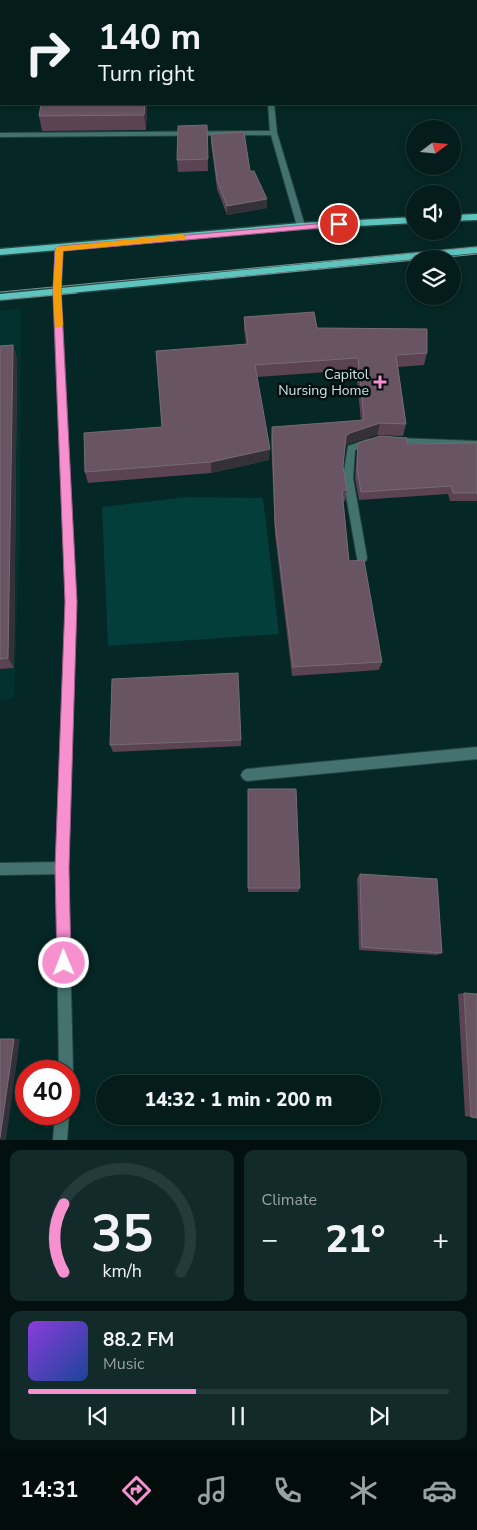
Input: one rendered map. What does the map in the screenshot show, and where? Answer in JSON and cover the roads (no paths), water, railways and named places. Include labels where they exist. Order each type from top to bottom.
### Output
[{"type":"main road","points":[[461,218],[477,217]]},
{"type":"main road","points":[[0,252],[59,249],[302,226],[406,220]]},
{"type":"main road","points":[[0,297],[477,250]]},
{"type":"street","points":[[272,105],[274,133],[302,226]]},
{"type":"street","points":[[0,135],[274,133]]},
{"type":"street","points":[[59,249],[57,291],[71,602],[62,868],[66,1060]]},
{"type":"street","points":[[362,558],[348,478],[351,448],[383,440],[477,445]]},
{"type":"street","points":[[247,775],[477,753]]},
{"type":"street","points":[[0,869],[62,868]]},
{"type":"street","points":[[60,1140],[61,1125]]},
{"type":"tram line","points":[[0,292],[477,247]]},
{"type":"tram line","points":[[461,256],[477,254]]},
{"type":"tram line","points":[[206,280],[406,261]]},
{"type":"tram line","points":[[0,300],[77,293]]},
{"type":"place","name":"Capitol Nursing Home","points":[[380,382]]}]
